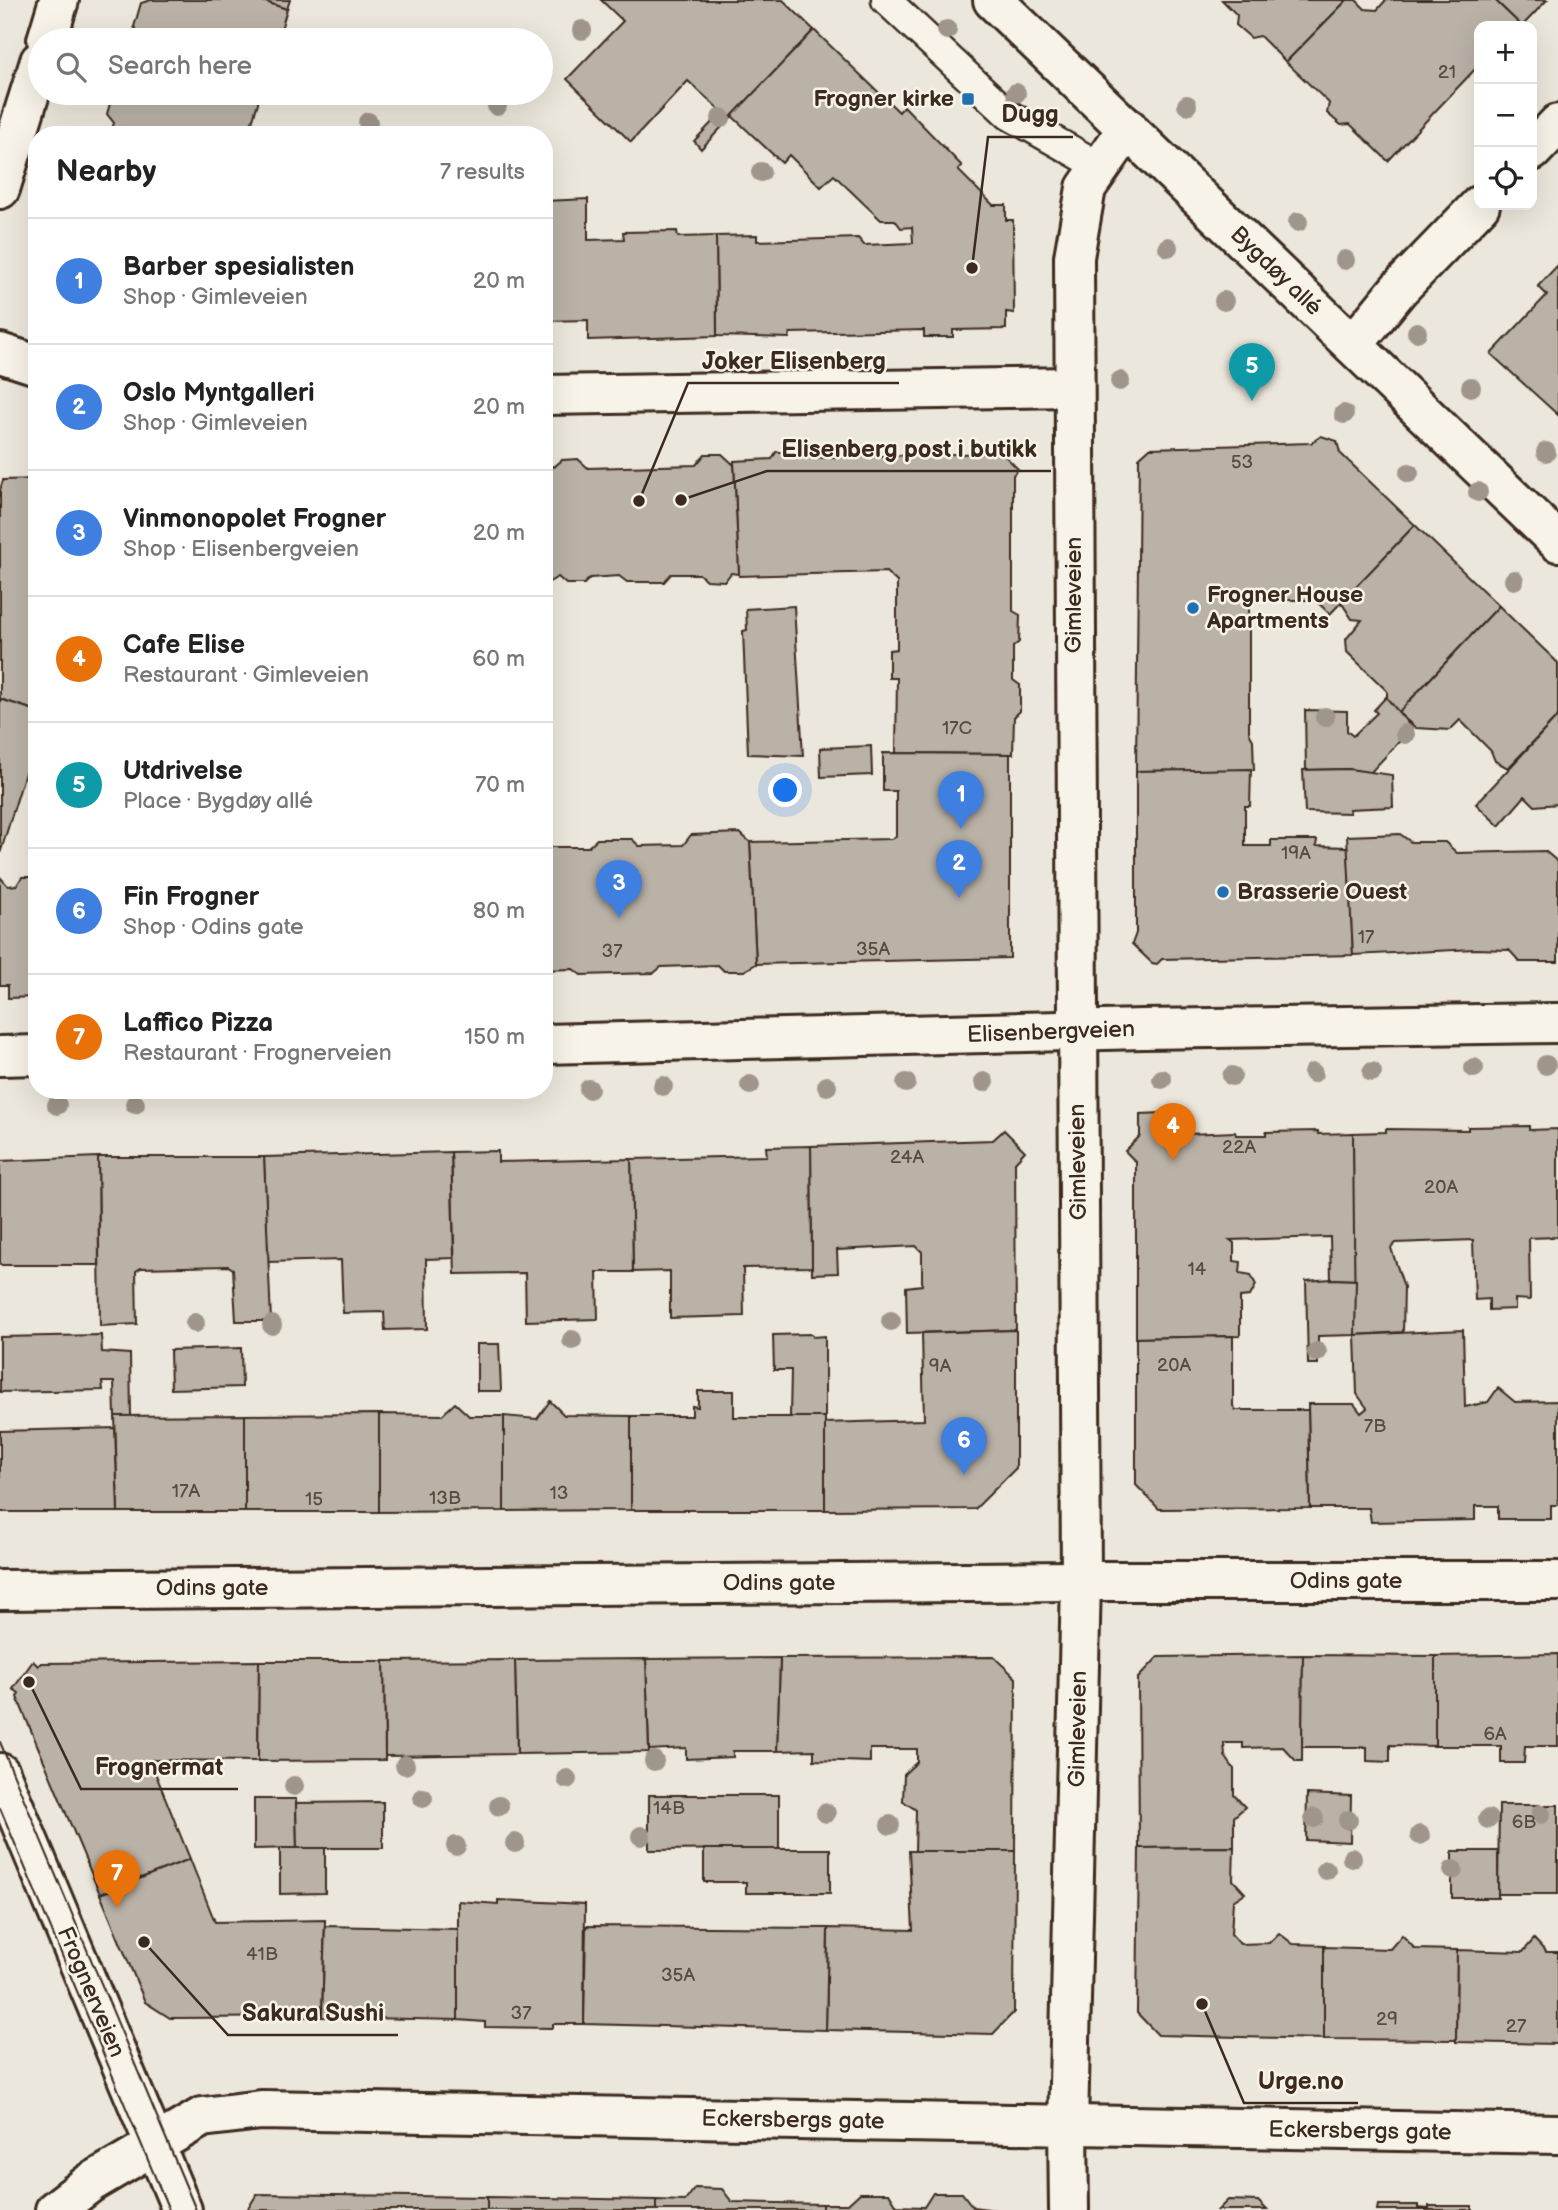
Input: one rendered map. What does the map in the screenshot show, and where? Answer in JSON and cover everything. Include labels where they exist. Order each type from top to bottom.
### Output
[{"type":"street","points":[[51,28],[59,0]]},
{"type":"street","name":"Bygdøy allé","points":[[993,0],[1558,542]]},
{"type":"street","points":[[0,189],[28,99]]},
{"type":"street","points":[[1536,147],[1558,124]]},
{"type":"street","name":"Gimleveien","points":[[1069,2210],[1068,2126],[1081,1581],[1074,257],[1086,188],[1128,128]]},
{"type":"street","points":[[1353,345],[1398,289],[1475,210]]},
{"type":"street","points":[[0,353],[28,362]]},
{"type":"street","points":[[553,395],[1073,387]]},
{"type":"street","name":"Elisenbergveien","points":[[553,1044],[1558,1023]]},
{"type":"street","points":[[0,1056],[28,1055]]},
{"type":"street","name":"Odins gate","points":[[0,1590],[1081,1581],[1558,1581]]},
{"type":"street","name":"Frognerveien","points":[[0,1773],[182,2210]]},
{"type":"street","name":"Eckersbergs gate","points":[[55,2210],[153,2144],[202,2117],[261,2110],[1558,2134]]},
{"type":"lane","points":[[886,0],[1009,115],[1100,166]]},
{"type":"building","points":[[151,0],[260,0],[287,9],[281,28],[135,28],[141,3]]},
{"type":"building","points":[[260,0],[290,0],[287,9]]},
{"type":"building","points":[[601,0],[783,0],[814,30],[701,149],[694,141],[722,112],[688,81],[631,142],[567,79],[623,21]]},
{"type":"building","points":[[1222,0],[1347,0],[1286,62],[1260,36],[1251,38],[1236,25],[1237,15]]},
{"type":"building","points":[[1347,0],[1356,0],[1365,9],[1377,10],[1386,0],[1495,0],[1517,21],[1474,21],[1474,70],[1388,161],[1350,124],[1341,125],[1327,113],[1329,103],[1286,62]]},
{"type":"building","points":[[1495,0],[1547,0],[1527,21],[1517,21]]},
{"type":"building","points":[[814,30],[899,112],[904,106],[962,166],[958,170],[993,205],[1006,205],[1006,220],[1013,220],[1014,313],[1006,312],[1006,329],[953,330],[953,337],[924,337],[924,330],[790,333],[789,338],[717,336],[716,236],[757,235],[757,241],[858,238],[864,245],[913,243],[912,227],[901,228],[895,220],[881,220],[834,175],[821,187],[789,155],[782,163],[732,116]]},
{"type":"building","points":[[110,105],[257,105],[251,126],[113,126],[114,123],[107,114]]},
{"type":"building","points":[[588,199],[588,240],[624,239],[623,232],[677,231],[678,237],[716,236],[717,336],[588,340],[588,320],[553,321],[553,201]]},
{"type":"building","points":[[1558,265],[1558,415],[1491,354],[1547,295],[1538,286]]},
{"type":"building","name":"Frogner House Apartments","points":[[1321,436],[1337,441],[1340,453],[1415,525],[1330,614],[1315,600],[1249,600],[1249,733],[1253,740],[1254,770],[1136,771],[1139,458],[1150,448],[1311,443]]},
{"type":"building","points":[[997,448],[1018,469],[1013,475],[1013,611],[1020,615],[1019,642],[1013,647],[1013,680],[1020,685],[1020,711],[1014,717],[1013,754],[896,753],[897,678],[889,678],[889,650],[897,649],[897,582],[886,572],[739,576],[734,461],[772,459],[776,452],[802,452],[808,458],[993,453]]},
{"type":"building","points":[[705,454],[722,454],[734,465],[739,574],[731,573],[725,581],[706,580],[699,574],[671,574],[664,582],[627,582],[619,576],[590,578],[584,584],[566,584],[558,577],[553,580],[553,467],[562,460],[578,459],[588,468],[696,465]]},
{"type":"building","points":[[28,479],[28,708],[0,699],[0,490],[3,480]]},
{"type":"building","points":[[1415,525],[1499,606],[1398,713],[1387,701],[1387,691],[1347,652],[1346,639],[1362,620],[1352,619],[1341,602]]},
{"type":"building","points":[[794,606],[803,756],[748,754],[743,631],[747,630],[746,609]]},
{"type":"building","points":[[1499,606],[1558,663],[1558,716],[1508,768],[1495,761],[1491,751],[1460,720],[1450,730],[1416,728],[1398,713]]},
{"type":"building","points":[[1386,697],[1412,728],[1370,773],[1349,769],[1306,770],[1305,710],[1347,711],[1347,731],[1353,736],[1377,713],[1374,710]]},
{"type":"building","points":[[0,699],[28,708],[28,763],[0,854]]},
{"type":"building","points":[[1558,716],[1558,804],[1535,806],[1525,796],[1499,826],[1476,804]]},
{"type":"building","points":[[871,746],[872,775],[821,777],[820,748]]},
{"type":"building","points":[[883,753],[1010,754],[1010,958],[756,964],[750,842],[891,839],[896,836],[896,791],[883,791]]},
{"type":"building","points":[[1251,769],[1250,806],[1245,806],[1245,846],[1271,846],[1271,840],[1317,840],[1316,846],[1348,847],[1353,955],[1162,959],[1157,964],[1152,963],[1132,944],[1136,933],[1136,771]]},
{"type":"building","points":[[1349,769],[1392,775],[1393,807],[1349,809],[1350,813],[1305,812],[1303,770]]},
{"type":"building","points":[[740,833],[750,842],[756,964],[744,971],[724,971],[718,965],[661,967],[654,973],[581,975],[573,969],[553,970],[553,847],[588,847],[597,839],[632,839],[639,846],[683,845],[691,835]]},
{"type":"building","points":[[1400,834],[1411,842],[1445,842],[1457,853],[1545,851],[1558,862],[1558,962],[1520,962],[1509,950],[1353,955],[1347,836]]},
{"type":"building","points":[[0,877],[8,886],[17,885],[22,877],[28,877],[28,997],[8,998],[8,985],[0,985]]},
{"type":"building","points":[[1188,1112],[1188,1134],[1235,1132],[1236,1135],[1266,1135],[1266,1132],[1318,1131],[1318,1134],[1353,1133],[1356,1280],[1331,1279],[1330,1237],[1230,1240],[1234,1243],[1234,1261],[1241,1262],[1240,1273],[1251,1275],[1256,1285],[1250,1296],[1240,1297],[1240,1336],[1136,1338],[1136,1162],[1125,1151],[1140,1136],[1140,1114]]},
{"type":"building","points":[[1529,1126],[1529,1130],[1558,1129],[1558,1237],[1529,1238],[1530,1300],[1515,1299],[1515,1309],[1489,1310],[1489,1299],[1475,1300],[1473,1240],[1396,1243],[1391,1248],[1404,1287],[1403,1332],[1355,1335],[1353,1133],[1386,1132],[1386,1129],[1468,1130],[1468,1127]]},
{"type":"building","points":[[1004,1130],[1025,1151],[1015,1162],[1016,1330],[907,1333],[906,1287],[922,1285],[922,1252],[916,1246],[837,1250],[838,1273],[812,1274],[811,1146],[993,1140]]},
{"type":"building","points":[[811,1146],[812,1267],[743,1268],[744,1316],[670,1318],[670,1271],[633,1272],[631,1159],[767,1156],[766,1147]]},
{"type":"building","points":[[498,1151],[498,1162],[631,1159],[633,1272],[597,1272],[598,1319],[526,1321],[525,1273],[455,1274],[451,1152]]},
{"type":"building","points":[[451,1152],[454,1258],[426,1259],[427,1329],[385,1330],[384,1312],[343,1313],[341,1260],[268,1262],[264,1157]]},
{"type":"building","points":[[98,1157],[264,1157],[271,1321],[236,1321],[233,1269],[228,1266],[141,1268],[136,1271],[137,1324],[100,1326]]},
{"type":"building","points":[[98,1157],[99,1265],[0,1265],[0,1161]]},
{"type":"building","points":[[1356,1280],[1355,1335],[1318,1336],[1318,1364],[1308,1364],[1306,1281]]},
{"type":"building","points":[[1016,1330],[1016,1468],[975,1509],[825,1510],[825,1423],[924,1420],[922,1333]]},
{"type":"building","points":[[1463,1330],[1465,1407],[1488,1402],[1498,1388],[1515,1402],[1558,1401],[1558,1505],[1551,1505],[1551,1519],[1498,1519],[1498,1506],[1475,1506],[1475,1520],[1371,1522],[1369,1508],[1310,1508],[1308,1404],[1354,1404],[1361,1413],[1367,1408],[1357,1394],[1355,1335]]},
{"type":"building","points":[[812,1334],[813,1337],[825,1336],[825,1417],[790,1417],[791,1370],[774,1370],[773,1335]]},
{"type":"building","points":[[101,1335],[102,1352],[130,1354],[131,1416],[115,1416],[114,1382],[102,1382],[103,1390],[0,1392],[0,1337]]},
{"type":"building","points":[[1233,1336],[1233,1406],[1236,1410],[1308,1410],[1310,1508],[1159,1509],[1136,1485],[1136,1338]]},
{"type":"building","points":[[477,1344],[499,1344],[501,1391],[477,1391]]},
{"type":"building","points":[[241,1348],[242,1387],[171,1389],[170,1350]]},
{"type":"building","points":[[698,1391],[734,1391],[734,1417],[825,1417],[825,1510],[631,1510],[631,1416],[692,1416],[692,1406],[698,1407]]},
{"type":"building","points":[[550,1401],[564,1415],[631,1416],[631,1510],[504,1511],[504,1416],[537,1419]]},
{"type":"building","points":[[455,1403],[469,1416],[504,1416],[504,1511],[379,1512],[379,1414],[442,1415]]},
{"type":"building","points":[[379,1414],[379,1512],[245,1512],[245,1415]]},
{"type":"building","points":[[245,1415],[245,1512],[118,1512],[115,1416]]},
{"type":"building","points":[[115,1428],[118,1512],[0,1512],[0,1431]]},
{"type":"building","points":[[1558,1654],[1558,1746],[1525,1746],[1524,1763],[1501,1763],[1501,1746],[1435,1746],[1435,1656]]},
{"type":"building","points":[[1303,1655],[1302,1761],[1296,1761],[1283,1747],[1243,1748],[1243,1743],[1224,1743],[1225,1756],[1234,1769],[1234,1795],[1245,1807],[1234,1817],[1234,1847],[1139,1848],[1138,1678],[1158,1657]]},
{"type":"building","points":[[1303,1655],[1435,1656],[1435,1746],[1390,1745],[1390,1762],[1367,1761],[1367,1747],[1302,1747]]},
{"type":"building","points":[[994,1657],[1016,1678],[1015,1851],[915,1851],[916,1810],[903,1801],[904,1774],[917,1762],[917,1749],[870,1749],[870,1762],[814,1760],[814,1750],[777,1751],[780,1658]]},
{"type":"building","points":[[780,1658],[777,1751],[733,1751],[733,1757],[686,1759],[686,1748],[649,1750],[646,1659]]},
{"type":"building","points":[[646,1659],[649,1752],[517,1754],[515,1660]]},
{"type":"building","points":[[515,1660],[517,1754],[385,1756],[384,1661]]},
{"type":"building","points":[[33,1661],[38,1666],[41,1663],[259,1661],[258,1761],[150,1760],[190,1859],[100,1894],[17,1697],[19,1693],[13,1689]]},
{"type":"building","points":[[259,1661],[384,1661],[385,1760],[258,1761]]},
{"type":"building","points":[[1307,1794],[1351,1796],[1350,1842],[1306,1840]]},
{"type":"building","points":[[649,1795],[779,1795],[779,1849],[649,1850]]},
{"type":"building","points":[[254,1799],[296,1799],[297,1848],[254,1849]]},
{"type":"building","points":[[383,1802],[383,1848],[297,1848],[296,1803]]},
{"type":"building","points":[[1499,1805],[1558,1805],[1558,1894],[1498,1894]]},
{"type":"building","points":[[1234,1847],[1233,1880],[1245,1893],[1233,1901],[1231,1934],[1240,1944],[1269,1943],[1279,1933],[1293,1944],[1325,1945],[1324,2039],[1158,2035],[1137,2013],[1139,1848]]},
{"type":"building","points":[[280,1848],[325,1848],[325,1893],[280,1894]]},
{"type":"building","points":[[704,1849],[830,1849],[830,1893],[746,1893],[746,1882],[704,1882]]},
{"type":"building","points":[[909,1851],[1015,1851],[1014,2012],[993,2034],[826,2030],[828,1928],[913,1930]]},
{"type":"building","points":[[1452,1851],[1498,1851],[1498,1898],[1452,1898]]},
{"type":"building","points":[[190,1859],[215,1922],[325,1920],[322,2017],[170,2018],[145,2002],[100,1894]]},
{"type":"building","points":[[498,1900],[585,1904],[584,2024],[553,2024],[553,2028],[485,2027],[485,2022],[458,2020],[458,1901],[498,1904]]},
{"type":"building","points":[[325,1926],[458,1929],[458,2020],[322,2017]]},
{"type":"building","points":[[586,1926],[828,1928],[826,2030],[584,2024]]},
{"type":"building","points":[[1402,1935],[1415,1949],[1457,1950],[1456,2040],[1324,2039],[1324,1947],[1390,1949]]},
{"type":"building","points":[[1534,1939],[1546,1952],[1558,1952],[1558,2044],[1456,2042],[1457,1950],[1523,1952]]},
{"type":"building","points":[[695,2188],[722,2189],[732,2202],[822,2204],[822,2210],[656,2210],[656,2200],[685,2201]]},
{"type":"building","points":[[860,2193],[889,2193],[897,2206],[924,2207],[933,2193],[962,2193],[973,2207],[996,2210],[822,2210],[822,2204],[848,2204]]},
{"type":"building","points":[[257,2194],[487,2197],[487,2210],[247,2210]]},
{"type":"building","points":[[487,2197],[656,2200],[656,2210],[487,2210]]},
{"type":"building","points":[[1228,2200],[1258,2201],[1267,2210],[1218,2210]]},
{"type":"building","points":[[1378,2205],[1418,2205],[1418,2208],[1429,2209],[1429,2206],[1472,2206],[1472,2210],[1377,2210]]},
{"type":"tram line","points":[[0,1742],[196,2210]]},
{"type":"tram line","points":[[0,1808],[169,2210]]},
{"type":"place","name":"Frogner kirke","points":[[968,99]]},
{"type":"place","name":"Dugg","points":[[972,268]]},
{"type":"place","name":"Utdrivelse","points":[[1252,401]]},
{"type":"place","name":"Elisenberg post i butikk","points":[[681,500]]},
{"type":"place","name":"Joker Elisenberg","points":[[639,501]]},
{"type":"place","name":"Frogner House Apartments","points":[[1193,608]]},
{"type":"place","name":"Barber spesialisten","points":[[961,829]]},
{"type":"place","name":"Brasserie Ouest","points":[[1223,892]]},
{"type":"place","name":"Oslo Myntgalleri","points":[[959,898]]},
{"type":"place","name":"Vinmonopolet Frogner","points":[[619,918]]},
{"type":"place","name":"Cafe Elise","points":[[1173,1161]]},
{"type":"place","name":"Fin Frogner","points":[[964,1475]]},
{"type":"place","name":"Frognermat","points":[[29,1682]]},
{"type":"place","name":"Laffico Pizza","points":[[117,1908]]},
{"type":"place","name":"Sakura Sushi","points":[[144,1942]]},
{"type":"place","name":"Urge.no","points":[[1202,2004]]}]
